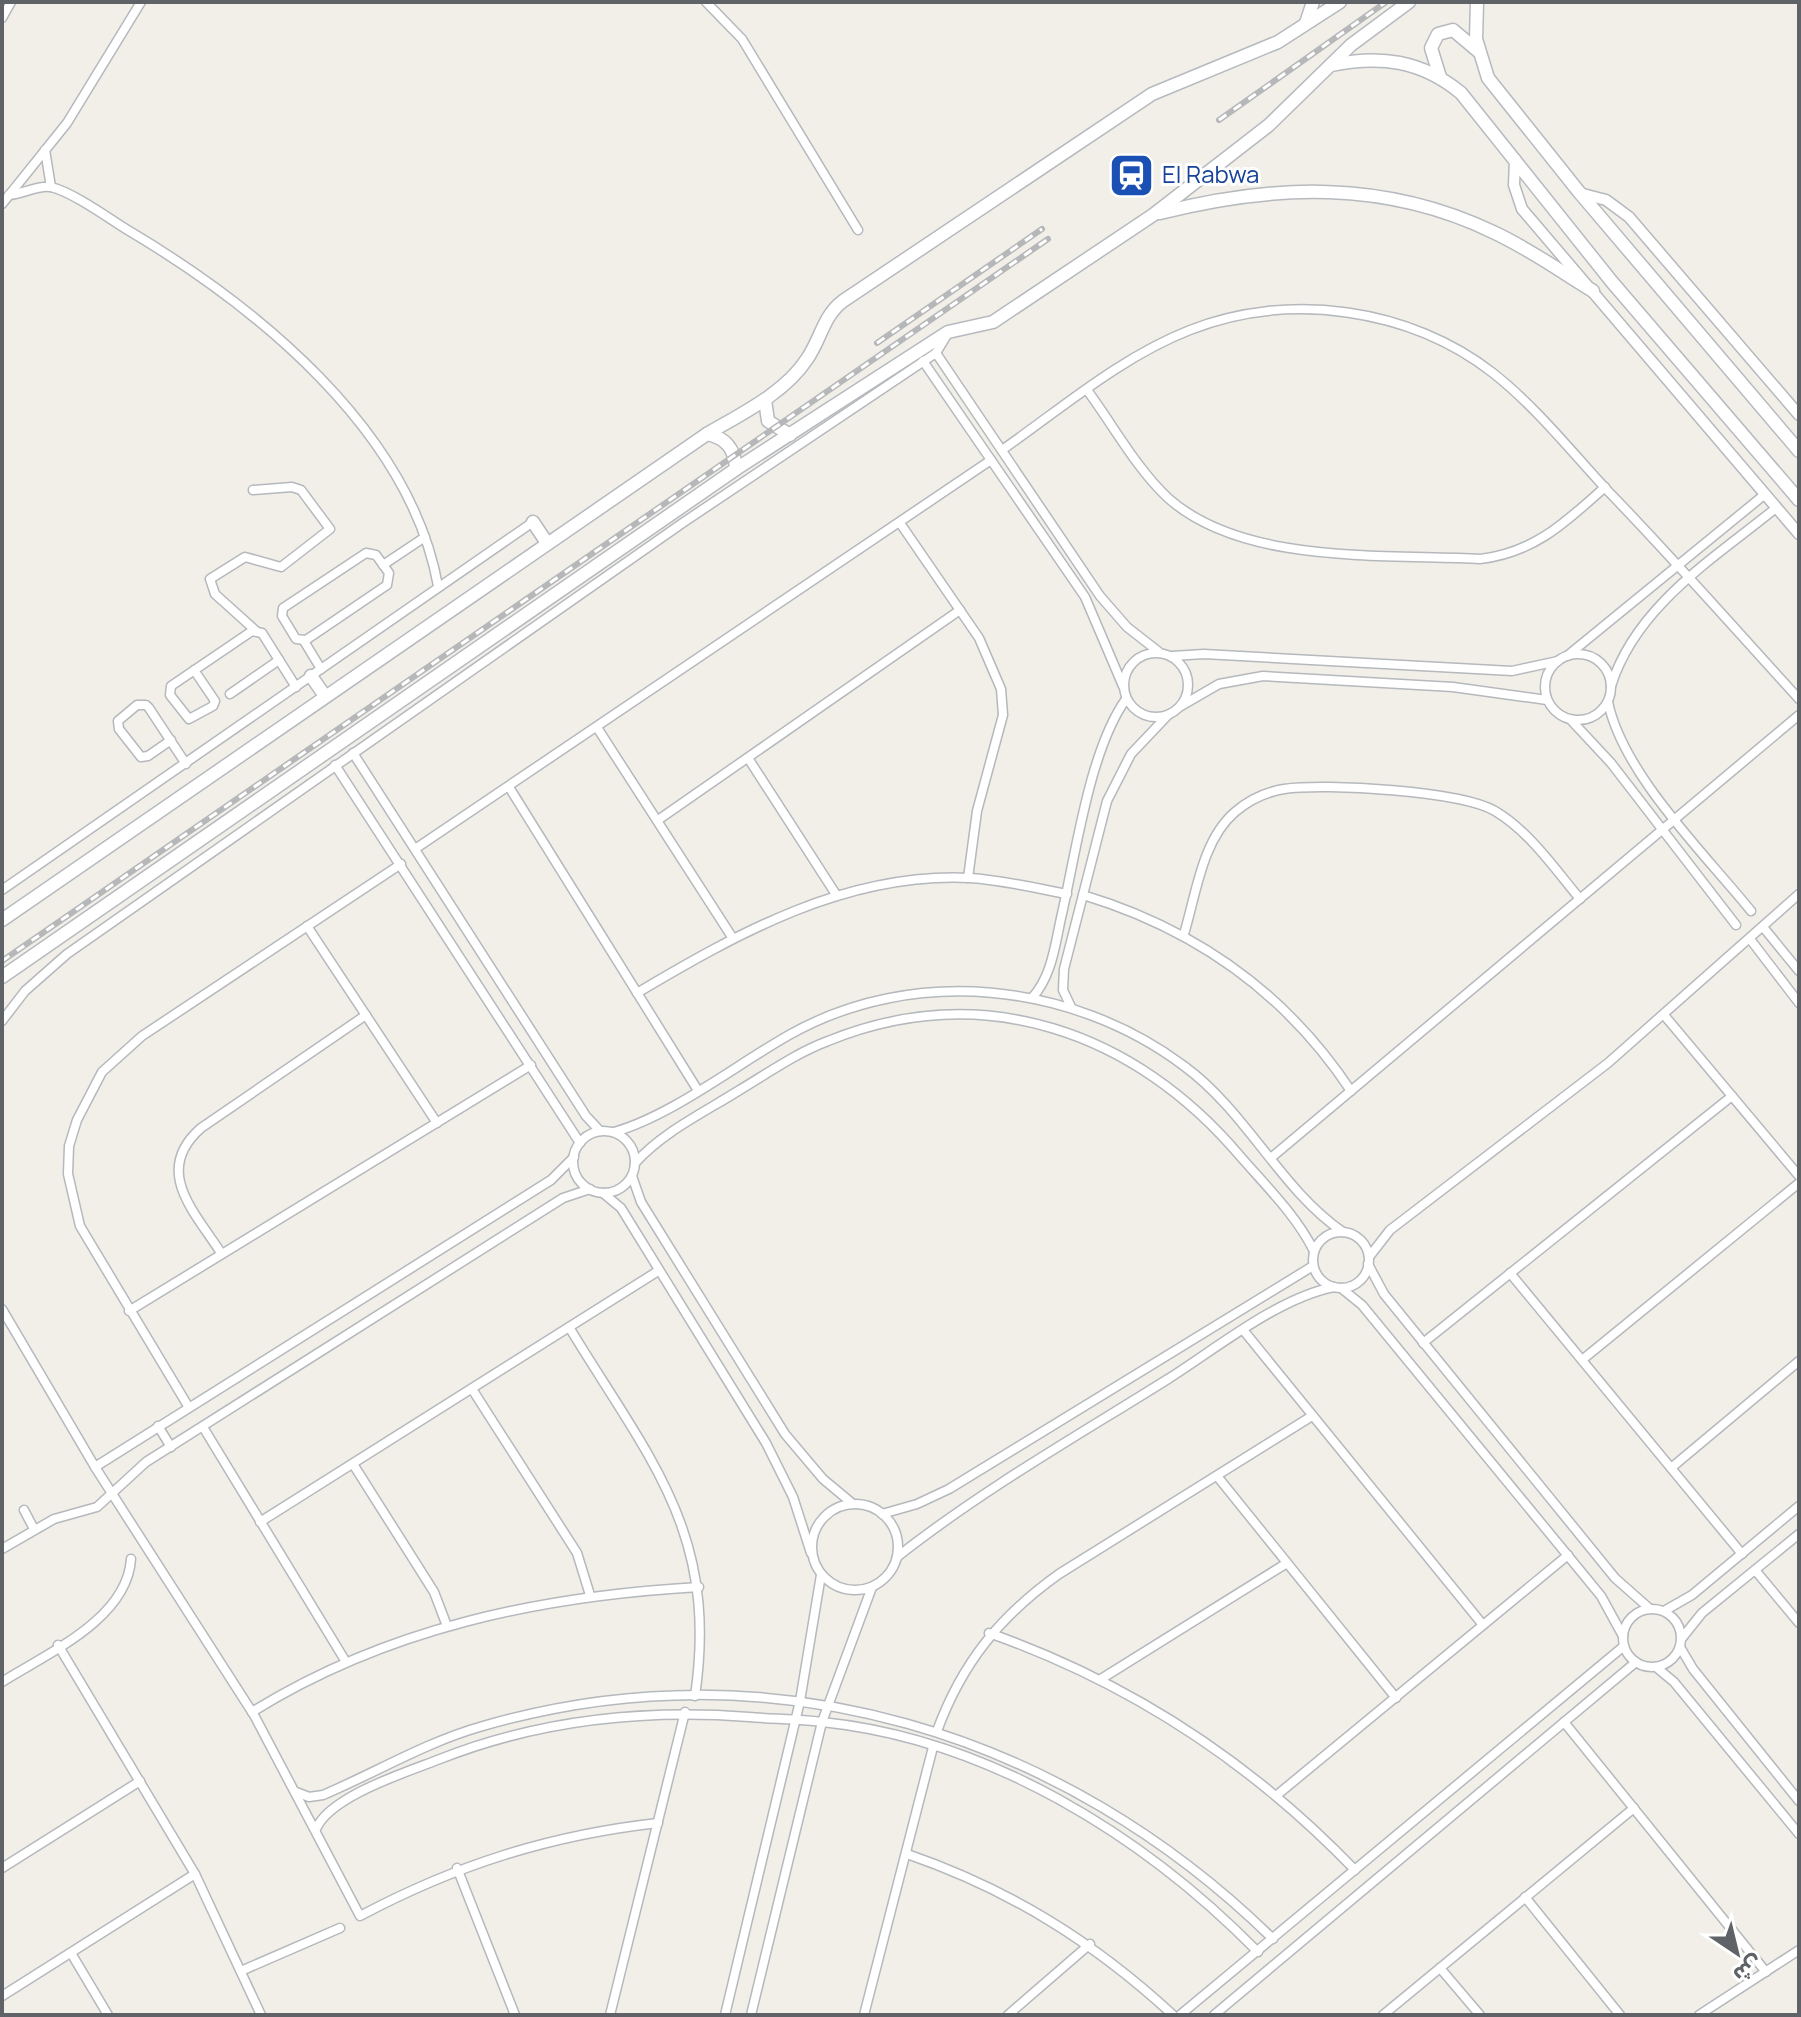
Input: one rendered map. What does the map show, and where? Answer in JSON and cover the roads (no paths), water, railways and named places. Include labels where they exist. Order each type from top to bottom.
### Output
[{"type":"main road","points":[[1306,23],[1313,2]]},
{"type":"main road","points":[[2,920],[547,543],[707,434],[765,400],[802,365],[827,317],[843,301],[1152,94],[1278,42],[1340,2]]},
{"type":"main road","points":[[2,977],[736,469],[948,332],[993,322],[1153,215],[1276,120],[1365,33],[1409,2]]},
{"type":"main road","points":[[1477,2],[1478,51],[1488,78],[1579,192],[1799,451]]},
{"type":"main road","points":[[1440,77],[1431,48],[1438,34],[1453,30],[1478,51]]},
{"type":"main road","points":[[1331,65],[1365,59],[1391,60],[1440,77],[1471,104],[1612,282],[1799,500]]},
{"type":"main road","points":[[1153,215],[1203,202],[1291,190],[1328,189],[1385,196],[1440,210],[1494,232],[1593,291]]},
{"type":"main road","points":[[765,400],[768,421],[790,435]]},
{"type":"main road","points":[[707,434],[720,438],[731,447],[736,469]]},
{"type":"main road","points":[[533,522],[547,543]]},
{"type":"main road","points":[[316,672],[325,696]]},
{"type":"street","points":[[2,18],[11,2]]},
{"type":"street","points":[[2,204],[85,97],[141,2]]},
{"type":"street","points":[[706,2],[742,39],[756,59],[858,230]]},
{"type":"street","points":[[45,150],[51,187]]},
{"type":"street","points":[[1515,159],[1514,185],[1522,209],[1799,534]]},
{"type":"street","points":[[9,195],[51,187],[178,259],[249,313],[351,413],[399,477],[425,537],[438,586]]},
{"type":"street","points":[[1579,192],[1606,200],[1629,217],[1799,415]]},
{"type":"street","points":[[1002,450],[1155,346],[1230,317],[1283,310],[1350,313],[1410,328],[1438,340],[1491,372],[1515,391],[1680,564],[1799,699]]},
{"type":"street","points":[[2,1021],[25,991],[67,954],[684,522],[936,353],[948,332]]},
{"type":"street","points":[[936,353],[1100,596],[1127,627],[1159,652],[1172,656],[1204,654],[1512,671],[1558,661],[1764,495]]},
{"type":"street","points":[[923,361],[1085,597],[1126,699],[1139,713],[1148,717],[1168,715]]},
{"type":"street","points":[[1087,390],[1167,497],[1215,529],[1269,546],[1480,559],[1501,557],[1539,542],[1605,487]]},
{"type":"street","points":[[415,849],[598,729],[991,460]]},
{"type":"street","points":[[253,490],[292,487],[301,490],[330,529],[281,567],[245,557],[210,579],[215,594],[262,633],[296,687]]},
{"type":"street","points":[[1751,911],[1629,759],[1612,722],[1608,702],[1623,654],[1641,625],[1691,577],[1776,508]]},
{"type":"street","points":[[2,890],[533,522]]},
{"type":"street","points":[[900,523],[991,660],[1003,703],[996,745],[977,811],[968,878]]},
{"type":"street","points":[[383,565],[425,537]]},
{"type":"street","points":[[374,553],[390,576],[387,585],[304,641],[296,639],[283,619],[283,608],[363,554],[374,553]]},
{"type":"street","points":[[658,820],[960,610]]},
{"type":"street","points":[[194,670],[215,701],[189,719],[169,690],[194,670],[256,631]]},
{"type":"street","points":[[304,641],[316,672]]},
{"type":"street","points":[[1123,686],[1130,665],[1138,658],[1159,652]]},
{"type":"street","points":[[1172,656],[1188,679],[1181,706]]},
{"type":"street","points":[[1567,656],[1591,657],[1608,674],[1611,686]]},
{"type":"street","points":[[230,694],[279,660]]},
{"type":"street","points":[[1558,661],[1546,679],[1547,700],[1553,709],[1570,719],[1599,748],[1736,925]]},
{"type":"street","points":[[1072,1008],[1062,979],[1107,801],[1131,754],[1168,715],[1181,706],[1219,684],[1263,676],[1453,687],[1547,700]]},
{"type":"street","points":[[1032,998],[1047,977],[1106,738],[1126,699]]},
{"type":"street","points":[[1570,719],[1592,717],[1608,702]]},
{"type":"street","points":[[171,740],[148,756],[141,757],[119,729],[118,721],[137,705],[146,705],[171,740],[186,764]]},
{"type":"street","points":[[1272,1157],[1799,715]]},
{"type":"street","points":[[598,729],[732,937]]},
{"type":"street","points":[[353,753],[586,1116],[600,1131]]},
{"type":"street","points":[[748,758],[837,896]]},
{"type":"street","points":[[335,765],[580,1143]]},
{"type":"street","points":[[509,787],[697,1089]]},
{"type":"street","points":[[1184,934],[1212,843],[1221,826],[1250,801],[1286,789],[1436,794],[1477,802],[1513,823],[1580,899]]},
{"type":"street","points":[[368,815],[385,803]]},
{"type":"street","points":[[188,1406],[91,1250],[71,1200],[69,1146],[87,1095],[102,1072],[142,1036],[401,864]]},
{"type":"street","points":[[637,993],[732,937],[837,896],[914,881],[968,878],[1067,894]]},
{"type":"street","points":[[897,1557],[970,1502],[1294,1301],[1362,1278],[1368,1260],[1390,1230],[1566,1098],[1799,894]]},
{"type":"street","points":[[1083,895],[1140,914],[1184,934],[1263,988],[1318,1045],[1351,1091]]},
{"type":"street","points":[[307,926],[437,1123]]},
{"type":"street","points":[[1763,927],[1799,971]]},
{"type":"street","points":[[1750,939],[1799,1003]]},
{"type":"street","points":[[95,1467],[551,1180],[574,1157],[580,1143],[600,1131],[614,1132],[638,1124],[793,1033],[863,1005],[938,992],[988,992],[1072,1008],[1131,1032],[1186,1067],[1234,1111],[1318,1212],[1343,1232],[1363,1242],[1379,1288],[1615,1578],[1650,1609],[1664,1611],[1692,1595],[1799,1506]]},
{"type":"street","points":[[221,1253],[181,1189],[178,1175],[183,1149],[201,1128],[366,1015]]},
{"type":"street","points":[[1664,1015],[1799,1176]]},
{"type":"street","points":[[635,1163],[664,1137],[797,1055],[827,1041],[891,1021],[924,1016],[1001,1017],[1087,1038],[1146,1068],[1173,1088],[1221,1133],[1293,1219],[1314,1251]]},
{"type":"street","points":[[129,1311],[531,1065]]},
{"type":"street","points":[[1423,1343],[1732,1096]]},
{"type":"street","points":[[614,1132],[625,1139],[633,1150],[635,1163],[632,1176],[638,1196],[741,1363],[797,1450],[853,1504]]},
{"type":"street","points":[[574,1157],[577,1176],[590,1189],[603,1193],[621,1208],[781,1469],[821,1575],[833,1585],[848,1590],[872,1587]]},
{"type":"street","points":[[603,1193],[620,1188],[632,1176]]},
{"type":"street","points":[[1582,1360],[1799,1183]]},
{"type":"street","points":[[2,1549],[34,1529],[65,1515],[97,1507],[137,1469],[171,1447],[563,1198],[590,1189]]},
{"type":"street","points":[[1343,1232],[1322,1239],[1314,1251],[1313,1266],[1321,1280],[1338,1287],[1362,1305],[1611,1608],[1636,1662],[1656,1667],[1674,1682],[1799,1834]]},
{"type":"street","points":[[882,1514],[917,1504],[949,1489],[1313,1266]]},
{"type":"street","points":[[260,1522],[658,1271]]},
{"type":"street","points":[[1510,1273],[1742,1554]]},
{"type":"street","points":[[2,1309],[95,1467],[252,1712],[360,1916],[457,1868],[557,1838],[658,1823]]},
{"type":"street","points":[[569,1327],[667,1487],[687,1535],[699,1587],[701,1640],[695,1696]]},
{"type":"street","points":[[1244,1331],[1483,1625]]},
{"type":"street","points":[[1671,1468],[1799,1361]]},
{"type":"street","points":[[722,1373],[741,1363]]},
{"type":"street","points":[[472,1389],[577,1553],[590,1595]]},
{"type":"street","points":[[937,1731],[968,1664],[989,1633],[1021,1601],[1312,1416]]},
{"type":"street","points":[[158,1426],[171,1447]]},
{"type":"street","points":[[203,1427],[346,1662]]},
{"type":"street","points":[[353,1464],[434,1592],[447,1626]]},
{"type":"street","points":[[1217,1476],[1396,1698]]},
{"type":"street","points":[[751,2015],[827,1705],[872,1587],[890,1572],[897,1557],[896,1534],[882,1514],[869,1506],[853,1504],[837,1508],[824,1517],[815,1530],[811,1553]]},
{"type":"street","points":[[24,1510],[34,1529]]},
{"type":"street","points":[[1656,1667],[1674,1657],[1702,1613],[1799,1534]]},
{"type":"street","points":[[1277,1795],[1568,1555]]},
{"type":"street","points":[[2,1682],[115,1604],[129,1578],[131,1559]]},
{"type":"street","points":[[1101,1679],[1287,1563]]},
{"type":"street","points":[[1755,1570],[1799,1623]]},
{"type":"street","points":[[725,2015],[800,1701],[821,1575]]},
{"type":"street","points":[[252,1712],[346,1662],[447,1626],[590,1595],[699,1587]]},
{"type":"street","points":[[1180,2015],[1624,1641],[1631,1618],[1650,1609]]},
{"type":"street","points":[[1664,1611],[1679,1628],[1681,1643],[1693,1669],[1799,1801]]},
{"type":"street","points":[[989,1633],[1101,1679],[1186,1728],[1277,1795],[1355,1870]]},
{"type":"street","points":[[58,1645],[195,1874],[261,2015]]},
{"type":"street","points":[[1214,2015],[1636,1662]]},
{"type":"street","points":[[296,1792],[316,1797],[429,1744],[534,1712],[614,1700],[695,1696],[827,1705],[937,1731],[1032,1768],[1133,1824],[1207,1878],[1273,1939]]},
{"type":"street","points":[[610,2015],[685,1712]]},
{"type":"street","points":[[316,1829],[330,1810],[353,1797],[460,1751],[580,1721],[685,1712],[822,1722],[933,1747],[1014,1778],[1091,1818],[1163,1866],[1258,1952]]},
{"type":"street","points":[[1564,1722],[1766,1972]]},
{"type":"street","points":[[864,2015],[933,1747]]},
{"type":"street","points":[[2,1854],[5,1866],[140,1781]]},
{"type":"street","points":[[346,1783],[353,1797]]},
{"type":"street","points":[[1383,2015],[1634,1808]]},
{"type":"street","points":[[907,1854],[1009,1895],[1090,1944],[1173,2015]]},
{"type":"street","points":[[457,1868],[515,2015]]},
{"type":"street","points":[[2,1996],[195,1874]]},
{"type":"street","points":[[1525,1897],[1620,2015]]},
{"type":"street","points":[[241,1971],[340,1928]]},
{"type":"street","points":[[1008,2015],[1090,1944]]},
{"type":"street","points":[[1699,2015],[1799,1950]]},
{"type":"street","points":[[71,1953],[108,2015]]},
{"type":"street","points":[[1440,1968],[1480,2015]]},
{"type":"railway","points":[[1219,120],[1386,2]]},
{"type":"railway","points":[[877,343],[1042,229]]},
{"type":"railway","points":[[2,961],[1048,239]]},
{"type":"place","name":"El Rabwa","points":[[1131,175]]}]
